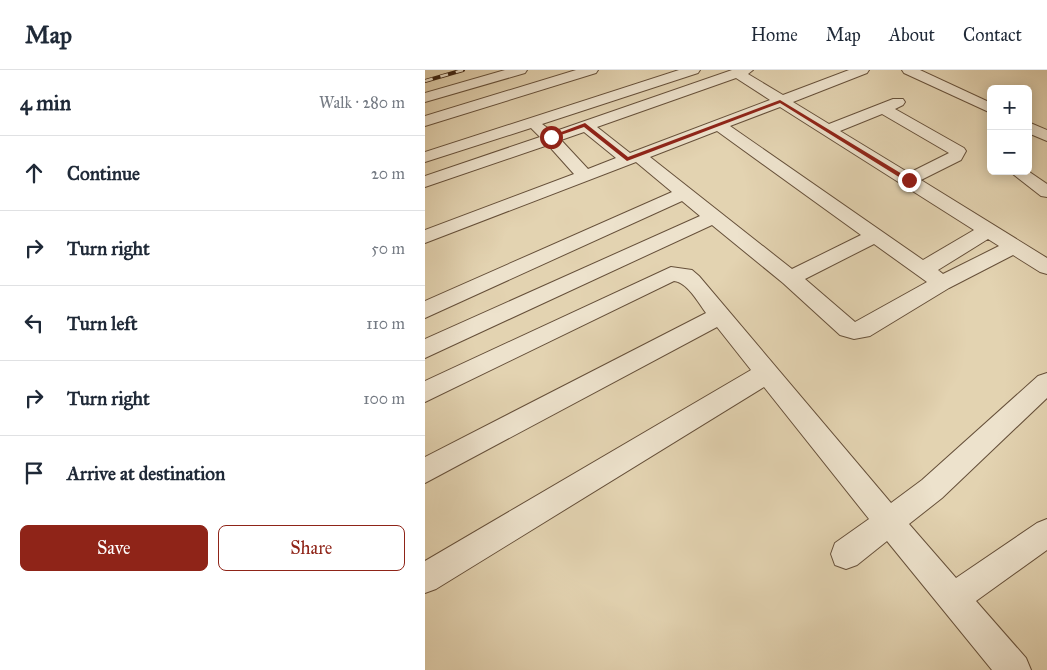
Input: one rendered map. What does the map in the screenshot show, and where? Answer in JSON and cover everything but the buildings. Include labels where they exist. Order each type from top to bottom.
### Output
[{"type":"street","points":[[425,98],[521,70]]},
{"type":"street","points":[[425,121],[591,70]]},
{"type":"street","points":[[425,158],[693,70]]},
{"type":"street","points":[[425,237],[862,70]]},
{"type":"street","points":[[909,70],[987,107]]},
{"type":"street","points":[[919,70],[987,102]]},
{"type":"street","points":[[934,70],[987,94]]},
{"type":"street","points":[[425,182],[742,72],[780,101],[1047,267]]},
{"type":"street","points":[[505,96],[551,137],[584,175]]},
{"type":"street","points":[[827,130],[891,105],[958,151],[955,156],[909,180]]},
{"type":"street","points":[[717,124],[942,283]]},
{"type":"street","points":[[585,125],[685,194],[790,278],[848,329],[854,331],[861,330],[942,283],[1014,246]]},
{"type":"street","points":[[1023,175],[1047,192]]},
{"type":"street","points":[[425,310],[685,194]]},
{"type":"street","points":[[425,349],[713,217]]},
{"type":"street","points":[[922,270],[988,230]]},
{"type":"street","points":[[790,278],[875,236]]},
{"type":"street","points":[[425,392],[671,274],[679,273],[685,275],[1014,670]]},
{"type":"street","points":[[425,471],[720,315]]},
{"type":"street","points":[[425,578],[767,372]]},
{"type":"street","points":[[846,554],[932,489],[1047,383]]},
{"type":"street","points":[[954,598],[1047,533]]},
{"type":"railway","points":[[425,81],[463,70]]},
{"type":"route","points":[[551,137],[585,125],[627,159],[780,101],[909,180]]}]
